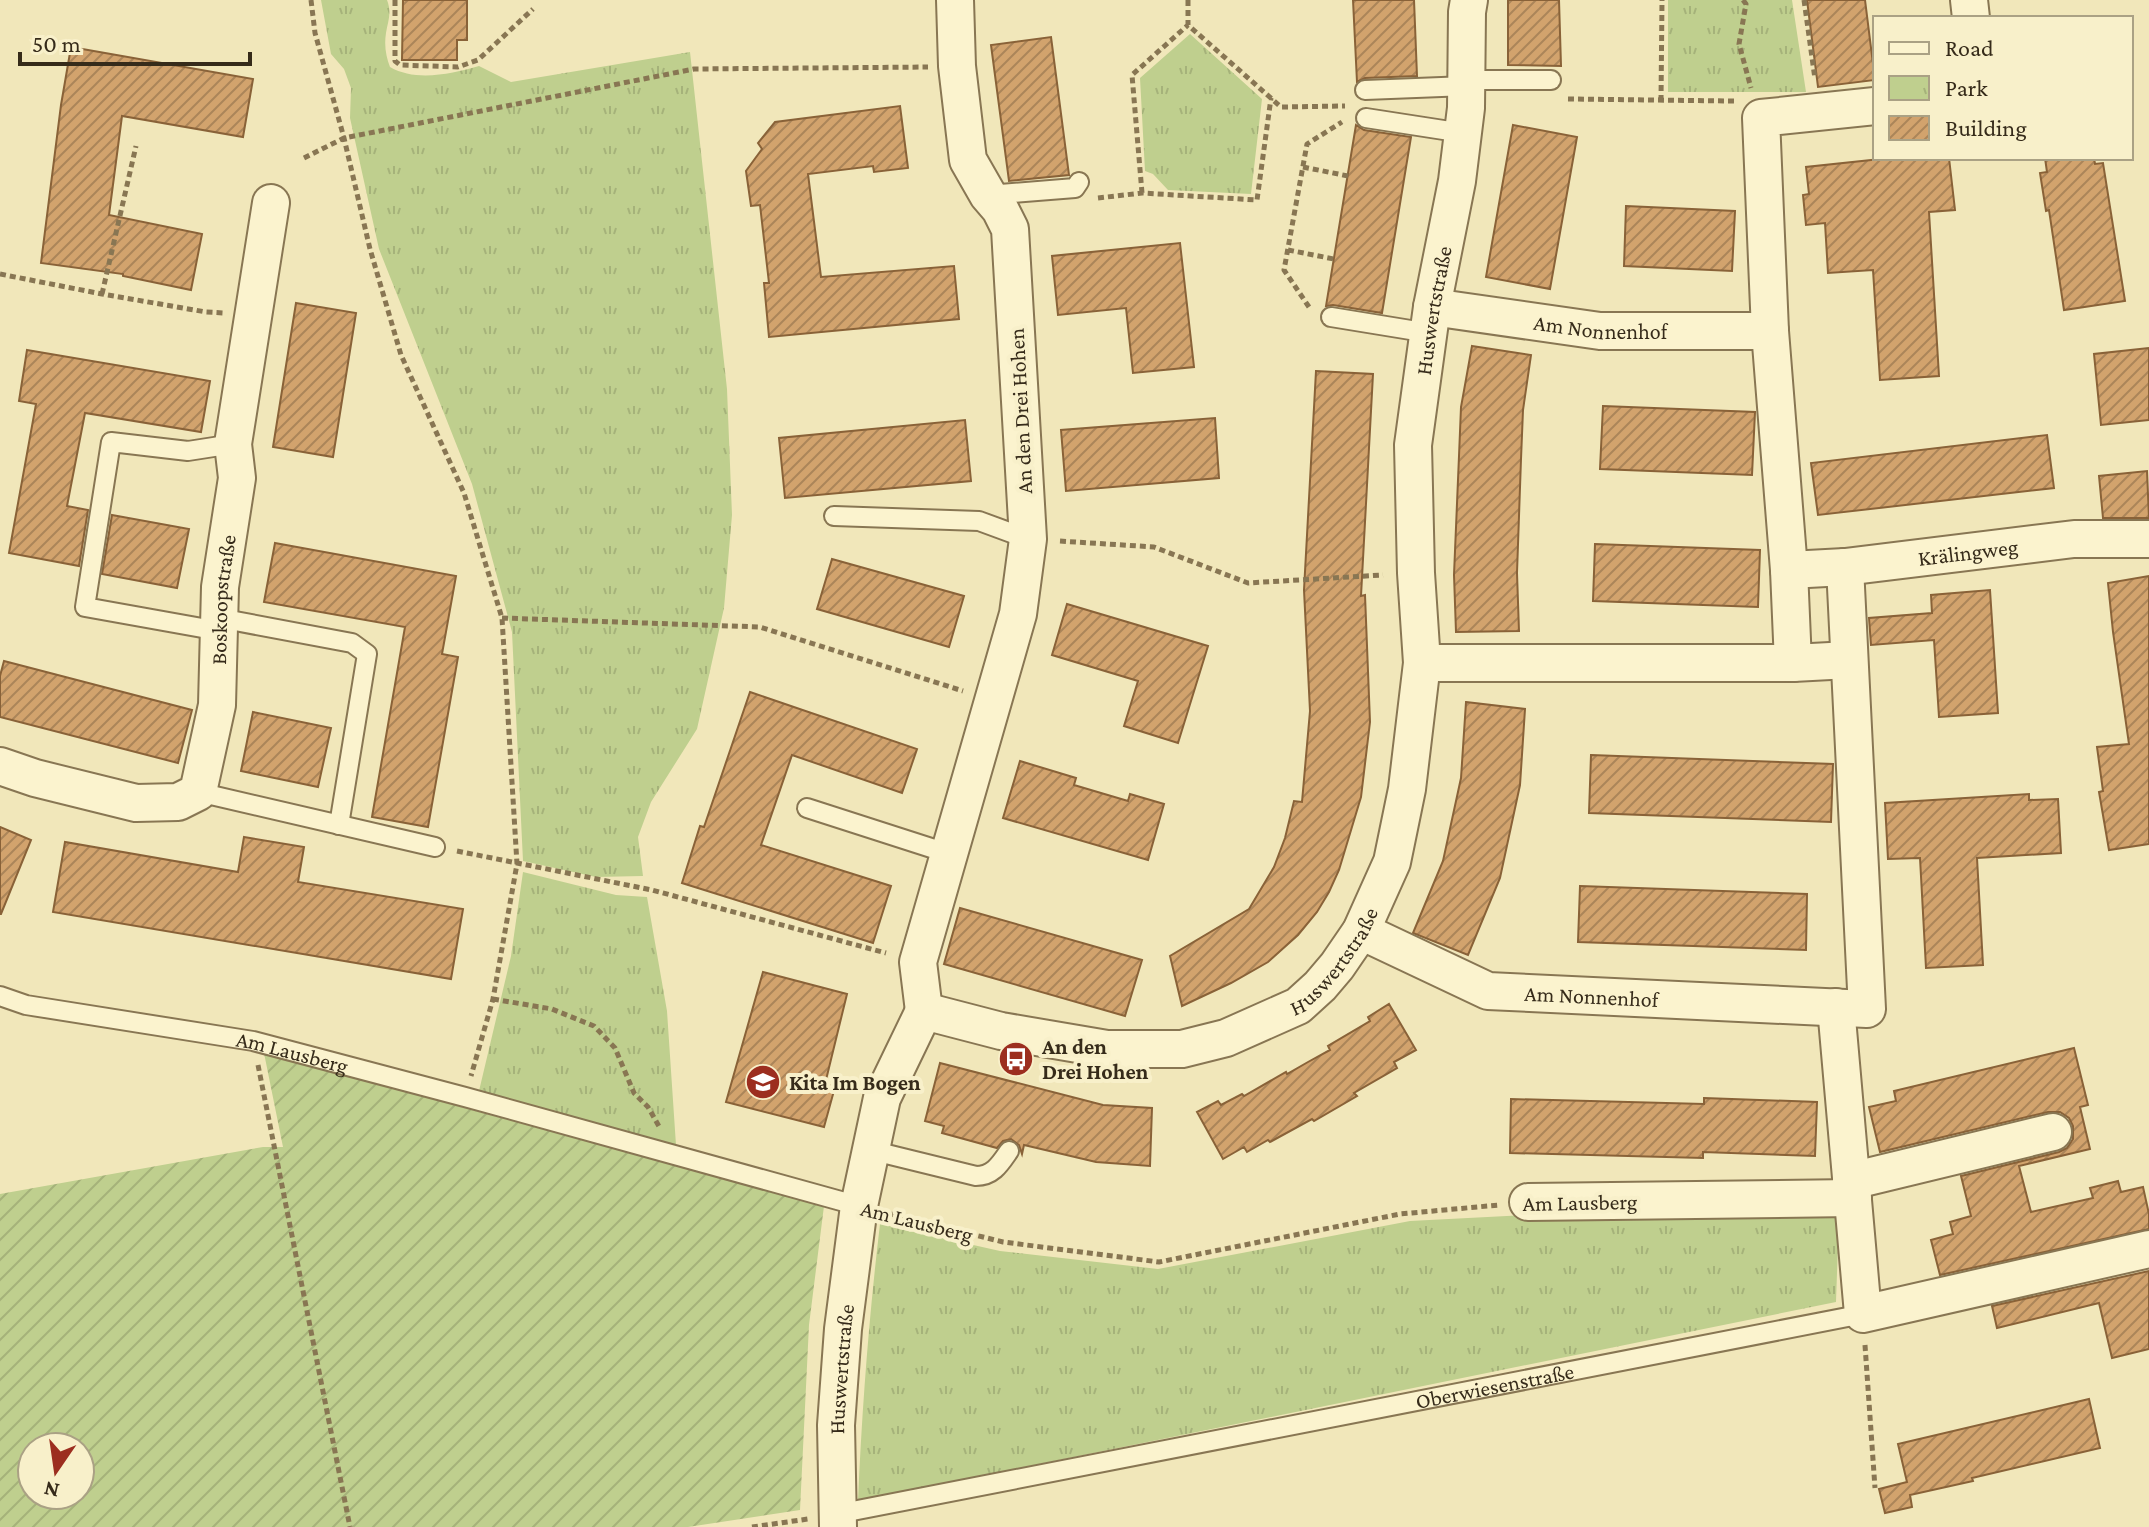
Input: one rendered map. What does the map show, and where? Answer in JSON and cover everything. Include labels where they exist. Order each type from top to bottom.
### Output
[{"type":"street","name":"An den Drei Hohen","points":[[924,1011],[918,962],[1018,614],[1028,539],[1010,229],[968,160],[957,66],[955,0]]},
{"type":"street","name":"Huswertstraße","points":[[838,1521],[836,1425],[843,1329],[859,1206],[882,1098],[924,1011],[1001,1031],[1107,1049],[1182,1049],[1226,1038],[1298,1006],[1320,986],[1361,931],[1392,862],[1407,789],[1422,663],[1413,445],[1463,133],[1467,83],[1467,4]]},
{"type":"street","points":[[1793,663],[1756,110],[1819,112],[1873,106]]},
{"type":"street","name":"Boskoopstraße","points":[[198,792],[217,705],[220,587],[237,478],[233,444],[271,203]]},
{"type":"street","name":"Am Nonnenhof","points":[[1431,320],[1600,331],[1770,331]]},
{"type":"street","name":"Krälingweg","points":[[1789,570],[1845,567],[2074,539],[2149,539]]},
{"type":"street","name":"Am Nonnenhof","points":[[1361,931],[1488,991],[1867,1009],[1845,567]]},
{"type":"street","points":[[1422,663],[1793,663],[1849,660]]},
{"type":"street","points":[[0,766],[136,803],[178,802],[198,792]]},
{"type":"street","points":[[1836,1007],[1863,1314]]},
{"type":"street","points":[[1852,1190],[2053,1132]]},
{"type":"street","name":"Am Lausberg","points":[[1528,1202],[1852,1190]]},
{"type":"street","name":"Oberwiesenstraße","points":[[1863,1314],[2149,1249]]},
{"type":"lane","points":[[1365,90],[1551,80]]},
{"type":"lane","points":[[1356,114],[1463,133]]},
{"type":"lane","points":[[988,195],[1075,188],[1079,182]]},
{"type":"lane","points":[[1322,316],[1431,320]]},
{"type":"lane","points":[[233,444],[188,451],[111,442],[85,607],[352,643],[367,654],[339,825]]},
{"type":"lane","points":[[834,516],[979,521],[1028,539]]},
{"type":"lane","points":[[198,792],[435,847]]},
{"type":"lane","points":[[807,808],[950,854]]},
{"type":"lane","name":"Am Lausberg","points":[[0,996],[26,1005],[253,1041],[859,1206]]},
{"type":"lane","points":[[870,1150],[976,1176],[992,1172],[1009,1151]]},
{"type":"lane","name":"Oberwiesenstraße","points":[[838,1521],[1863,1314]]},
{"type":"path","points":[[311,0],[315,33],[370,249],[401,355],[464,493],[502,618],[517,864],[493,999],[465,1097]]},
{"type":"path","points":[[395,0],[395,61],[400,65],[458,67],[478,60],[533,9]]},
{"type":"path","points":[[1142,193],[1132,75],[1188,25],[1188,0]]},
{"type":"path","points":[[1661,101],[1662,0]]},
{"type":"path","points":[[1557,98],[1661,101],[1756,110],[1739,44],[1746,4],[1743,0]]},
{"type":"path","points":[[1804,0],[1819,112]]},
{"type":"path","points":[[1188,25],[1281,107],[1356,114]]},
{"type":"path","points":[[304,158],[344,138],[694,69],[957,66]]},
{"type":"path","points":[[1095,198],[1142,193],[1257,200],[1271,98]]},
{"type":"path","points":[[1322,316],[1284,270],[1307,144],[1356,114]]},
{"type":"path","points":[[102,294],[136,146]]},
{"type":"path","points":[[1303,167],[1348,176]]},
{"type":"path","points":[[1288,250],[1334,259]]},
{"type":"path","points":[[0,274],[206,312],[253,314]]},
{"type":"path","points":[[1028,539],[1154,547],[1248,583],[1416,573]]},
{"type":"path","points":[[502,618],[760,627],[994,701]]},
{"type":"path","points":[[435,847],[652,890],[918,962]]},
{"type":"path","points":[[493,999],[552,1009],[594,1026],[615,1048],[634,1093],[660,1125],[665,1152]]},
{"type":"path","points":[[253,1041],[350,1527]]},
{"type":"path","name":"Am Lausberg","points":[[859,1206],[1003,1242],[1159,1262],[1400,1214],[1528,1202]]},
{"type":"path","points":[[1863,1314],[1875,1488]]},
{"type":"path","points":[[752,1527],[838,1521]]},
{"type":"green space","points":[[321,0],[387,0],[389,13],[385,42],[390,67],[411,74],[445,74],[479,66],[511,82],[690,52],[727,389],[732,515],[724,608],[697,729],[651,802],[638,837],[643,876],[596,877],[523,861],[512,632],[472,484],[379,249],[350,118],[351,88],[344,69],[331,54]]},
{"type":"green space","points":[[1668,0],[1792,0],[1806,92],[1668,92]]},
{"type":"green space","points":[[1190,34],[1262,99],[1251,194],[1168,190],[1153,174],[1145,171],[1140,78]]},
{"type":"green space","points":[[523,872],[616,895],[647,897],[667,1011],[676,1145],[479,1091],[511,956]]},
{"type":"green space","points":[[264,1053],[824,1206],[809,1325],[800,1510],[688,1527],[0,1527],[0,1194],[263,1147],[283,1147]]},
{"type":"green space","points":[[1545,1214],[1839,1215],[1836,1302],[858,1501],[866,1362],[880,1224],[1000,1251],[1158,1269],[1410,1221]]},
{"type":"building","points":[[403,0],[467,0],[467,40],[457,40],[457,60],[402,60]]},
{"type":"building","points":[[1353,0],[1414,0],[1417,76],[1365,78],[1357,82]]},
{"type":"building","points":[[1508,0],[1559,0],[1561,66],[1508,65]]},
{"type":"building","points":[[1807,0],[1865,0],[1873,80],[1818,87]]},
{"type":"building","points":[[1051,37],[1069,175],[1009,181],[991,45]]},
{"type":"building","points":[[71,47],[253,79],[243,137],[122,116],[109,215],[202,234],[191,290],[123,274],[41,263]]},
{"type":"building","points":[[900,106],[908,168],[874,172],[873,166],[808,174],[821,277],[954,266],[959,319],[769,337],[764,283],[769,283],[760,205],[751,206],[746,171],[762,149],[758,143],[775,122]]},
{"type":"building","points":[[1356,125],[1364,130],[1411,137],[1382,313],[1326,306]]},
{"type":"building","points":[[1513,125],[1577,137],[1550,289],[1486,277]]},
{"type":"building","points":[[1873,160],[1949,160],[1955,210],[1929,212],[1939,376],[1880,380],[1873,270],[1828,273],[1825,223],[1806,225],[1803,195],[1809,194],[1806,167]]},
{"type":"building","points":[[2045,160],[2094,160],[2095,164],[2103,163],[2125,301],[2064,310],[2049,210],[2046,211],[2040,173],[2047,172]]},
{"type":"building","points":[[1626,206],[1735,211],[1732,271],[1624,266]]},
{"type":"building","points":[[1180,243],[1194,367],[1133,373],[1126,308],[1058,315],[1052,256]]},
{"type":"building","points":[[296,303],[356,313],[333,457],[273,447]]},
{"type":"building","points":[[1472,346],[1531,355],[1523,410],[1517,573],[1519,631],[1456,632],[1454,575],[1461,407]]},
{"type":"building","points":[[2149,348],[2149,420],[2101,425],[2094,354]]},
{"type":"building","points":[[27,350],[210,381],[201,432],[85,413],[67,506],[88,510],[79,566],[9,553],[36,404],[19,401]]},
{"type":"building","points":[[1316,371],[1373,374],[1361,596],[1365,595],[1370,722],[1361,797],[1339,870],[1329,892],[1298,935],[1268,962],[1182,1006],[1170,956],[1249,909],[1274,867],[1294,801],[1302,802],[1310,711],[1304,590]]},
{"type":"building","points":[[1603,406],[1755,412],[1752,475],[1600,469]]},
{"type":"building","points":[[1215,418],[1219,478],[1066,491],[1061,430]]},
{"type":"building","points":[[965,420],[971,481],[785,498],[779,438]]},
{"type":"building","points":[[2047,435],[2054,488],[1818,515],[1811,463]]},
{"type":"building","points":[[2147,471],[2149,518],[2103,518],[2099,476]]},
{"type":"building","points":[[112,515],[189,529],[177,588],[102,574]]},
{"type":"building","points":[[275,543],[456,576],[442,654],[458,657],[428,827],[372,817],[405,627],[264,602]]},
{"type":"building","points":[[1595,544],[1760,550],[1758,607],[1593,601]]},
{"type":"building","points":[[832,559],[964,596],[949,647],[817,609]]},
{"type":"building","points":[[2149,576],[2149,844],[2109,850],[2099,792],[2103,791],[2097,747],[2129,744],[2108,583]]},
{"type":"building","points":[[1990,590],[1998,713],[1939,717],[1934,640],[1871,645],[1869,618],[1932,613],[1931,595]]},
{"type":"building","points":[[1067,604],[1208,646],[1178,743],[1124,726],[1138,681],[1052,655]]},
{"type":"building","points":[[4,661],[192,710],[178,763],[0,717],[0,676]]},
{"type":"building","points":[[750,692],[917,749],[902,793],[792,755],[761,845],[891,886],[873,943],[682,883]]},
{"type":"building","points":[[1466,702],[1525,709],[1520,785],[1500,878],[1468,955],[1413,933],[1443,861],[1461,778]]},
{"type":"building","points":[[253,712],[331,728],[318,787],[241,771]]},
{"type":"building","points":[[1591,755],[1833,764],[1831,822],[1589,813]]},
{"type":"building","points":[[1020,761],[1076,778],[1074,785],[1128,801],[1130,794],[1164,804],[1148,860],[1003,818]]},
{"type":"building","points":[[2029,794],[2029,800],[2058,799],[2061,853],[1977,858],[1983,965],[1926,968],[1920,858],[1888,859],[1885,803]]},
{"type":"building","points":[[0,827],[31,840],[1,914],[0,914]]},
{"type":"building","points":[[244,837],[304,847],[298,882],[463,909],[451,979],[53,912],[65,842],[238,872]]},
{"type":"building","points":[[1580,886],[1807,894],[1806,950],[1578,942]]},
{"type":"building","points":[[960,908],[1142,960],[1125,1016],[944,964]]},
{"type":"building","points":[[763,972],[847,994],[825,1084],[835,1087],[824,1127],[726,1102]]},
{"type":"building","points":[[1389,1004],[1416,1050],[1394,1062],[1397,1068],[1314,1121],[1312,1119],[1247,1152],[1244,1147],[1223,1159],[1197,1112],[1218,1101],[1221,1105],[1242,1094],[1244,1096],[1330,1050],[1328,1046],[1370,1021],[1368,1017]]},
{"type":"building","points":[[2074,1048],[2088,1105],[2080,1107],[2090,1149],[2019,1166],[2031,1212],[2093,1198],[2090,1188],[2118,1181],[2121,1192],[2143,1187],[2149,1229],[1940,1275],[1931,1240],[1953,1234],[1950,1222],[1971,1216],[1961,1176],[2059,1152],[2067,1148],[2073,1139],[2073,1126],[2069,1118],[2060,1112],[2048,1112],[1880,1152],[1869,1107],[1896,1101],[1894,1091]]},
{"type":"building","points":[[940,1063],[1103,1105],[1152,1108],[1150,1166],[1096,1162],[1024,1145],[1022,1154],[1019,1145],[1011,1139],[1003,1141],[997,1148],[942,1133],[944,1126],[925,1121]]},
{"type":"building","points":[[1704,1098],[1817,1102],[1815,1156],[1703,1152],[1703,1158],[1510,1153],[1511,1099],[1704,1104]]},
{"type":"building","points":[[2149,1271],[2149,1349],[2112,1358],[2099,1303],[1997,1328],[1992,1306]]},
{"type":"building","points":[[2089,1399],[2100,1448],[1910,1495],[1912,1507],[1885,1513],[1879,1489],[1907,1482],[1898,1444]]},
{"type":"place","name":"An den Drei Hohen","points":[[1016,1059]]},
{"type":"place","name":"Kita Im Bogen","points":[[763,1082]]}]
